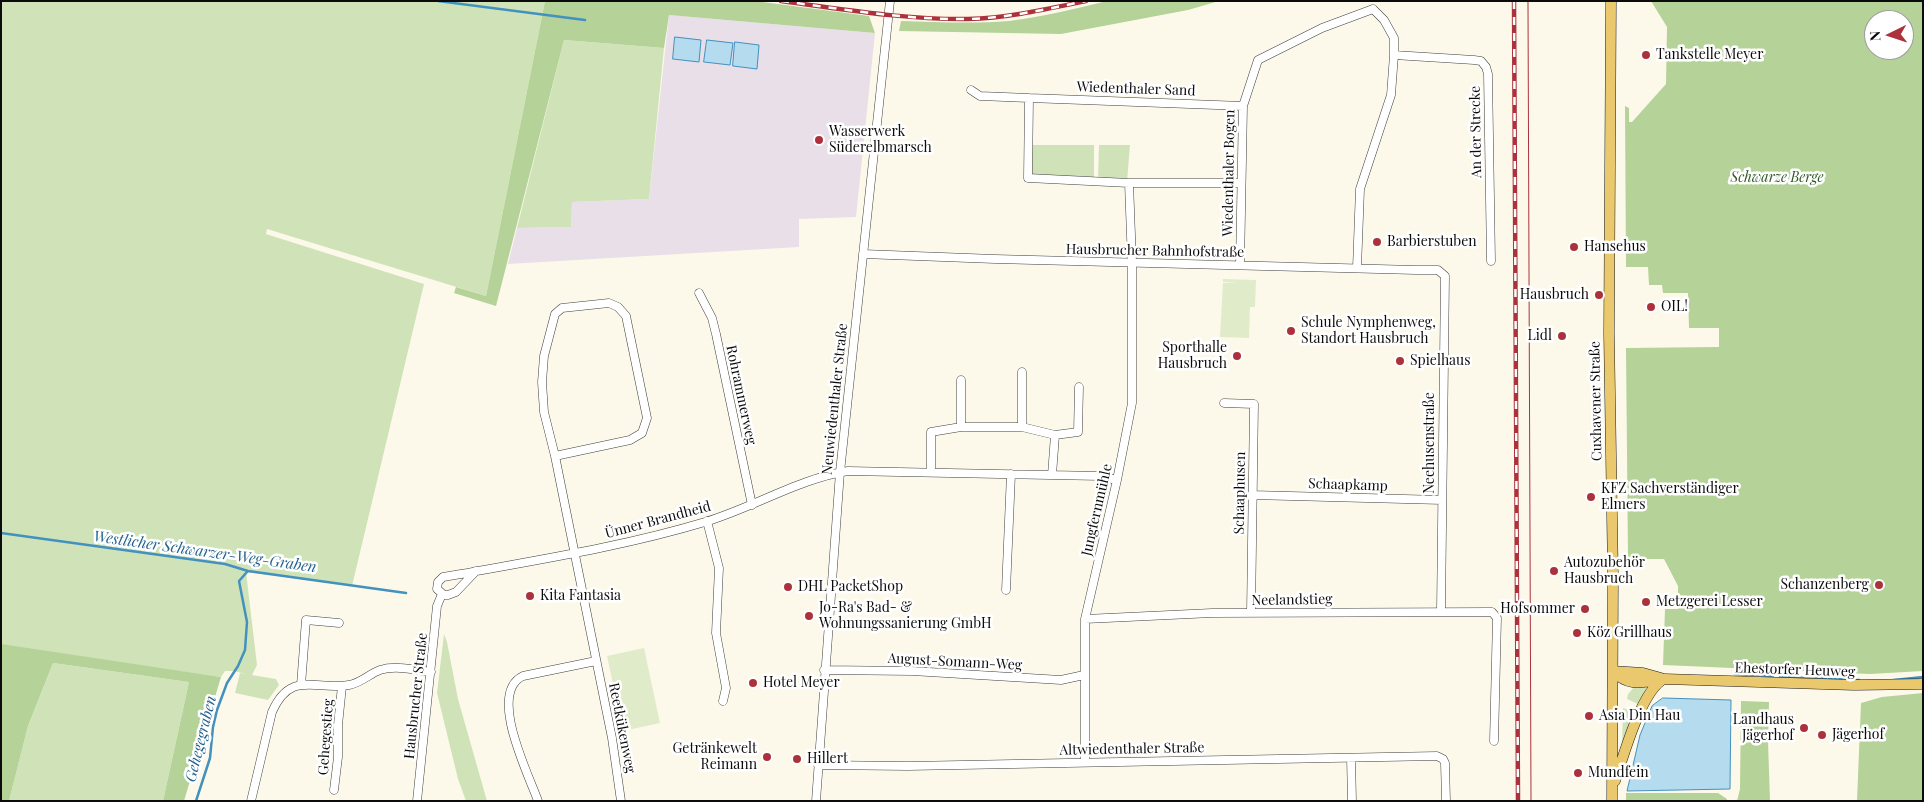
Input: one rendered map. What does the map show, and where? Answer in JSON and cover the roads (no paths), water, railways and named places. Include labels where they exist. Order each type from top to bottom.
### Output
[{"type":"main road","name":"Cuxhavener Straße","points":[[1611,1],[1609,333],[1613,671],[1612,796]]},
{"type":"main road","name":"Ehestorfer Heuweg","points":[[1613,671],[1626,682],[1665,679],[1854,686],[1923,684]]},
{"type":"main road","points":[[1612,796],[1629,740],[1648,696],[1656,685],[1665,679]]},
{"type":"street","name":"Neuwiedenthaler Straße","points":[[816,801],[824,670],[840,472],[890,1]]},
{"type":"street","name":"Wiedenthaler Bogen","points":[[1240,265],[1242,106],[1258,60],[1322,28],[1375,5],[1394,38],[1394,55],[1391,95],[1360,189],[1357,268]]},
{"type":"street","name":"An der Strecke","points":[[1394,55],[1474,60],[1481,61],[1486,66],[1489,95],[1490,261]]},
{"type":"street","name":"Wiedenthaler Sand","points":[[971,90],[980,96],[1242,106]]},
{"type":"street","points":[[1029,98],[1028,178],[1129,183],[1241,183]]},
{"type":"street","points":[[1129,183],[1132,262]]},
{"type":"street","name":"Hausbrucher Bahnhofstraße","points":[[863,254],[1438,270],[1445,276]]},
{"type":"street","name":"Jungfernmühle","points":[[1085,762],[1085,619],[1117,480],[1132,403],[1132,262]]},
{"type":"street","name":"Neehusenstraße","points":[[1441,611],[1445,276]]},
{"type":"street","name":"Rohrammerweg","points":[[700,293],[712,318],[716,334],[752,505]]},
{"type":"street","name":"Reetkükenweg","points":[[555,456],[630,440],[642,434],[647,418],[626,316],[618,307],[609,303],[562,308],[556,314],[544,356],[542,382],[544,412],[576,553],[616,761],[621,801]]},
{"type":"street","points":[[1022,372],[1022,427]]},
{"type":"street","points":[[961,380],[961,427]]},
{"type":"street","points":[[931,472],[931,432],[961,427],[1022,427],[1054,435],[1078,432],[1079,386]]},
{"type":"street","name":"Schaaphusen","points":[[1224,403],[1254,404],[1251,613]]},
{"type":"street","points":[[1052,475],[1054,435]]},
{"type":"street","name":"Ünner Brandheid","points":[[442,594],[437,587],[441,578],[632,542],[707,521],[752,505],[816,478],[840,472],[852,470],[1100,476],[1117,480]]},
{"type":"street","points":[[1006,590],[1011,474]]},
{"type":"street","name":"Schaapkamp","points":[[1252,495],[1442,500]]},
{"type":"street","points":[[707,521],[719,568],[716,633],[726,688],[722,701]]},
{"type":"street","points":[[442,594],[448,595],[456,592],[476,571]]},
{"type":"street","name":"Hausbrucher Straße","points":[[417,801],[437,606],[442,594]]},
{"type":"street","name":"Neelandstieg","points":[[1085,619],[1212,613],[1492,612],[1497,618],[1494,741]]},
{"type":"street","points":[[301,685],[306,620],[339,623]]},
{"type":"street","points":[[538,801],[510,720],[508,702],[510,690],[515,681],[523,676],[596,661]]},
{"type":"street","points":[[250,801],[274,705],[286,691],[301,685],[314,683],[342,686],[356,683],[375,672],[389,668],[431,672]]},
{"type":"street","name":"August-Somann-Weg","points":[[824,670],[931,672],[1062,680],[1084,675]]},
{"type":"street","name":"Gehegestieg","points":[[334,790],[342,686]]},
{"type":"street","name":"Altwiedenthaler Straße","points":[[818,765],[908,766],[1434,756],[1444,760],[1446,801]]},
{"type":"street","points":[[1351,758],[1352,801]]},
{"type":"water","points":[[675,37],[701,40],[699,62],[673,59]]},
{"type":"water","points":[[707,40],[733,43],[730,65],[704,62]]},
{"type":"water","points":[[735,42],[759,45],[757,69],[733,66]]},
{"type":"water","points":[[1663,698],[1731,700],[1730,789],[1627,791],[1640,735],[1652,706]]},
{"type":"waterway","points":[[438,1],[585,20]]},
{"type":"waterway","name":"Westlicher Schwarzer-Weg-Graben","points":[[1,533],[225,564],[248,571],[406,593]]},
{"type":"waterway","name":"Gehegegraben","points":[[196,801],[210,758],[213,727],[217,710],[227,683],[238,666],[245,650],[247,622],[239,581],[247,572]]},
{"type":"waterway","points":[[1735,674],[1773,676]]},
{"type":"waterway","points":[[1780,677],[1859,680]]},
{"type":"waterway","points":[[1894,680],[1923,677]]},
{"type":"tram line","points":[[1528,1],[1531,801]]},
{"type":"railway","points":[[781,1],[897,16],[944,19],[1013,15],[1086,1]]},
{"type":"railway","points":[[1514,1],[1518,801]]},
{"type":"place","name":"Tankstelle Meyer","points":[[1646,55]]},
{"type":"place","name":"Wasserwerk Süderelbmarsch","points":[[819,140]]},
{"type":"place","name":"Barbierstuben","points":[[1377,242]]},
{"type":"place","name":"Hansehus","points":[[1574,247]]},
{"type":"place","name":"Hausbruch","points":[[1599,295]]},
{"type":"place","name":"OIL!","points":[[1651,307]]},
{"type":"place","name":"Schule Nymphenweg, Standort Hausbruch","points":[[1291,331]]},
{"type":"place","name":"Lidl","points":[[1562,336]]},
{"type":"place","name":"Sporthalle Hausbruch","points":[[1237,356]]},
{"type":"place","name":"Spielhaus","points":[[1400,361]]},
{"type":"place","name":"KFZ Sachverständiger Elmers","points":[[1591,497]]},
{"type":"place","name":"Autozubehör Hausbruch","points":[[1554,571]]},
{"type":"place","name":"Schanzenberg","points":[[1879,585]]},
{"type":"place","name":"DHL PacketShop","points":[[788,587]]},
{"type":"place","name":"Kita Fantasia","points":[[530,596]]},
{"type":"place","name":"Metzgerei Lesser","points":[[1646,602]]},
{"type":"place","name":"Hofsommer","points":[[1585,609]]},
{"type":"place","name":"Jo-Ra's Bad- & Wohnungssanierung GmbH","points":[[809,616]]},
{"type":"place","name":"Köz Grillhaus","points":[[1577,633]]},
{"type":"place","name":"Hotel Meyer","points":[[753,683]]},
{"type":"place","name":"Asia Din Hau","points":[[1589,716]]},
{"type":"place","name":"Landhaus Jägerhof","points":[[1804,728]]},
{"type":"place","name":"Jägerhof","points":[[1822,735]]},
{"type":"place","name":"Getränkewelt Reimann","points":[[767,757]]},
{"type":"place","name":"Hillert","points":[[797,759]]},
{"type":"place","name":"Mundfein","points":[[1578,773]]},
{"type":"park label","name":"Schwarze Berge","points":[[1777,178]]}]
